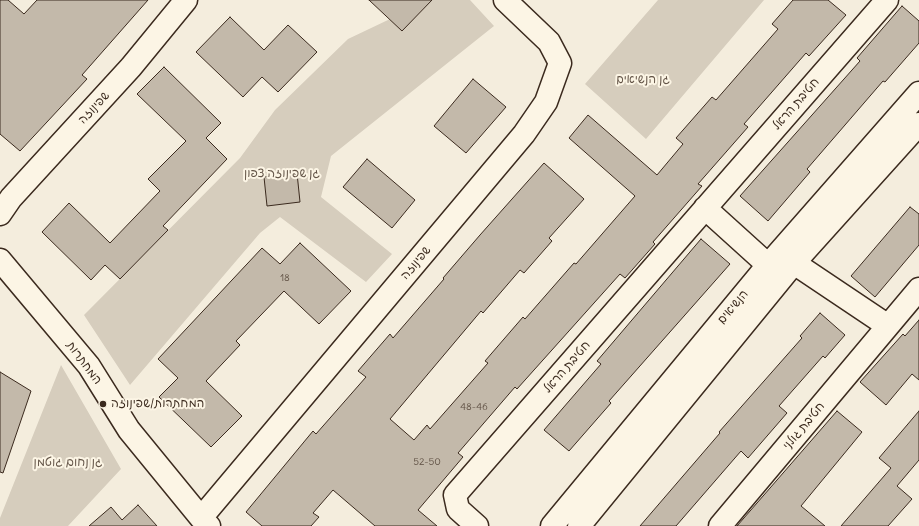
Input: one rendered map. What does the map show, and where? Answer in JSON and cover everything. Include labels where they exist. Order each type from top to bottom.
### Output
[{"type":"street","name":"שפינוזה","points":[[0,214],[11,198],[131,67],[186,0]]},
{"type":"street","name":"שפינוזה","points":[[205,522],[524,134],[546,102],[560,63],[549,42],[505,0]]},
{"type":"street","name":"חטיבת הראל","points":[[477,526],[458,509],[456,495],[887,0]]},
{"type":"street","name":"הנשיאים","points":[[552,526],[768,266],[919,93]]},
{"type":"street","name":"הנשיאים","points":[[579,526],[794,263],[919,124]]},
{"type":"street","points":[[705,208],[768,266]]},
{"type":"street","name":"המחתרות","points":[[0,260],[89,366],[129,430],[205,522]]},
{"type":"street","points":[[794,263],[888,326]]},
{"type":"street","name":"חטיבת גולני","points":[[720,526],[919,290]]},
{"type":"green space","name":"גן שפינוזה צפון","points":[[430,0],[470,0],[494,26],[331,156],[321,197],[392,254],[366,282],[280,217],[260,233],[130,385],[84,315],[240,158],[275,110],[348,39]]},
{"type":"green space","name":"גן הנשיאים","points":[[658,0],[764,0],[646,139],[585,84]]},
{"type":"green space","name":"גן נחום גוטמן","points":[[61,365],[121,469],[68,526],[0,526],[0,518]]},
{"type":"building","points":[[0,0],[8,0],[24,14],[37,0],[148,0],[82,75],[87,79],[20,151],[0,134]]},
{"type":"building","points":[[369,0],[432,0],[402,31]]},
{"type":"building","points":[[793,0],[828,0],[846,15],[809,56],[806,53],[744,124],[748,127],[698,184],[702,186],[653,242],[655,244],[625,278],[620,274],[517,389],[515,387],[458,453],[463,457],[418,510],[437,526],[375,526],[333,490],[313,513],[319,517],[311,526],[262,526],[246,512],[313,431],[316,434],[366,377],[358,371],[390,334],[393,338],[480,235],[544,163],[584,199],[549,238],[552,241],[524,273],[520,270],[483,313],[481,311],[390,419],[414,440],[427,425],[430,429],[488,363],[485,361],[523,317],[525,319],[574,263],[576,264],[635,196],[569,138],[588,115],[657,175],[683,144],[676,138],[712,97],[716,100],[778,29],[772,24]]},
{"type":"building","points":[[902,6],[919,21],[919,43],[885,82],[883,81],[807,169],[810,172],[768,221],[740,196],[860,61],[857,58]]},
{"type":"building","points":[[230,17],[264,50],[288,25],[317,52],[278,92],[262,77],[243,97],[196,52]]},
{"type":"building","points":[[164,67],[221,123],[206,138],[227,159],[163,226],[168,230],[120,279],[105,265],[91,280],[42,232],[69,203],[110,243],[160,191],[148,179],[186,141],[137,94]]},
{"type":"building","points":[[473,79],[506,107],[466,153],[434,126]]},
{"type":"building","points":[[367,159],[415,200],[392,228],[343,187]]},
{"type":"building","points":[[297,173],[300,202],[267,206],[264,177]]},
{"type":"building","points":[[910,207],[919,214],[919,245],[875,297],[851,276]]},
{"type":"building","points":[[701,239],[730,264],[609,401],[611,403],[569,451],[544,430],[601,364],[597,361]]},
{"type":"building","points":[[300,243],[351,291],[319,324],[284,291],[236,341],[240,345],[206,381],[242,416],[211,447],[159,397],[178,378],[158,359],[262,248],[280,264]]},
{"type":"building","points":[[820,313],[845,335],[825,358],[823,356],[779,406],[787,413],[748,458],[741,451],[676,526],[640,526],[720,433],[719,432],[802,338],[800,336]]},
{"type":"building","points":[[919,320],[919,380],[912,374],[886,405],[860,382],[903,334],[905,336]]},
{"type":"building","points":[[0,372],[31,391],[3,473],[0,472]]},
{"type":"building","points":[[837,411],[862,432],[801,506],[825,526],[737,526]]},
{"type":"building","points":[[919,411],[919,460],[897,486],[912,499],[888,526],[841,526],[891,468],[879,458]]},
{"type":"building","points":[[138,505],[157,526],[89,526],[111,507],[122,520]]},
{"type":"place","name":"המחתרות/שפינוזה","points":[[103,404]]}]
